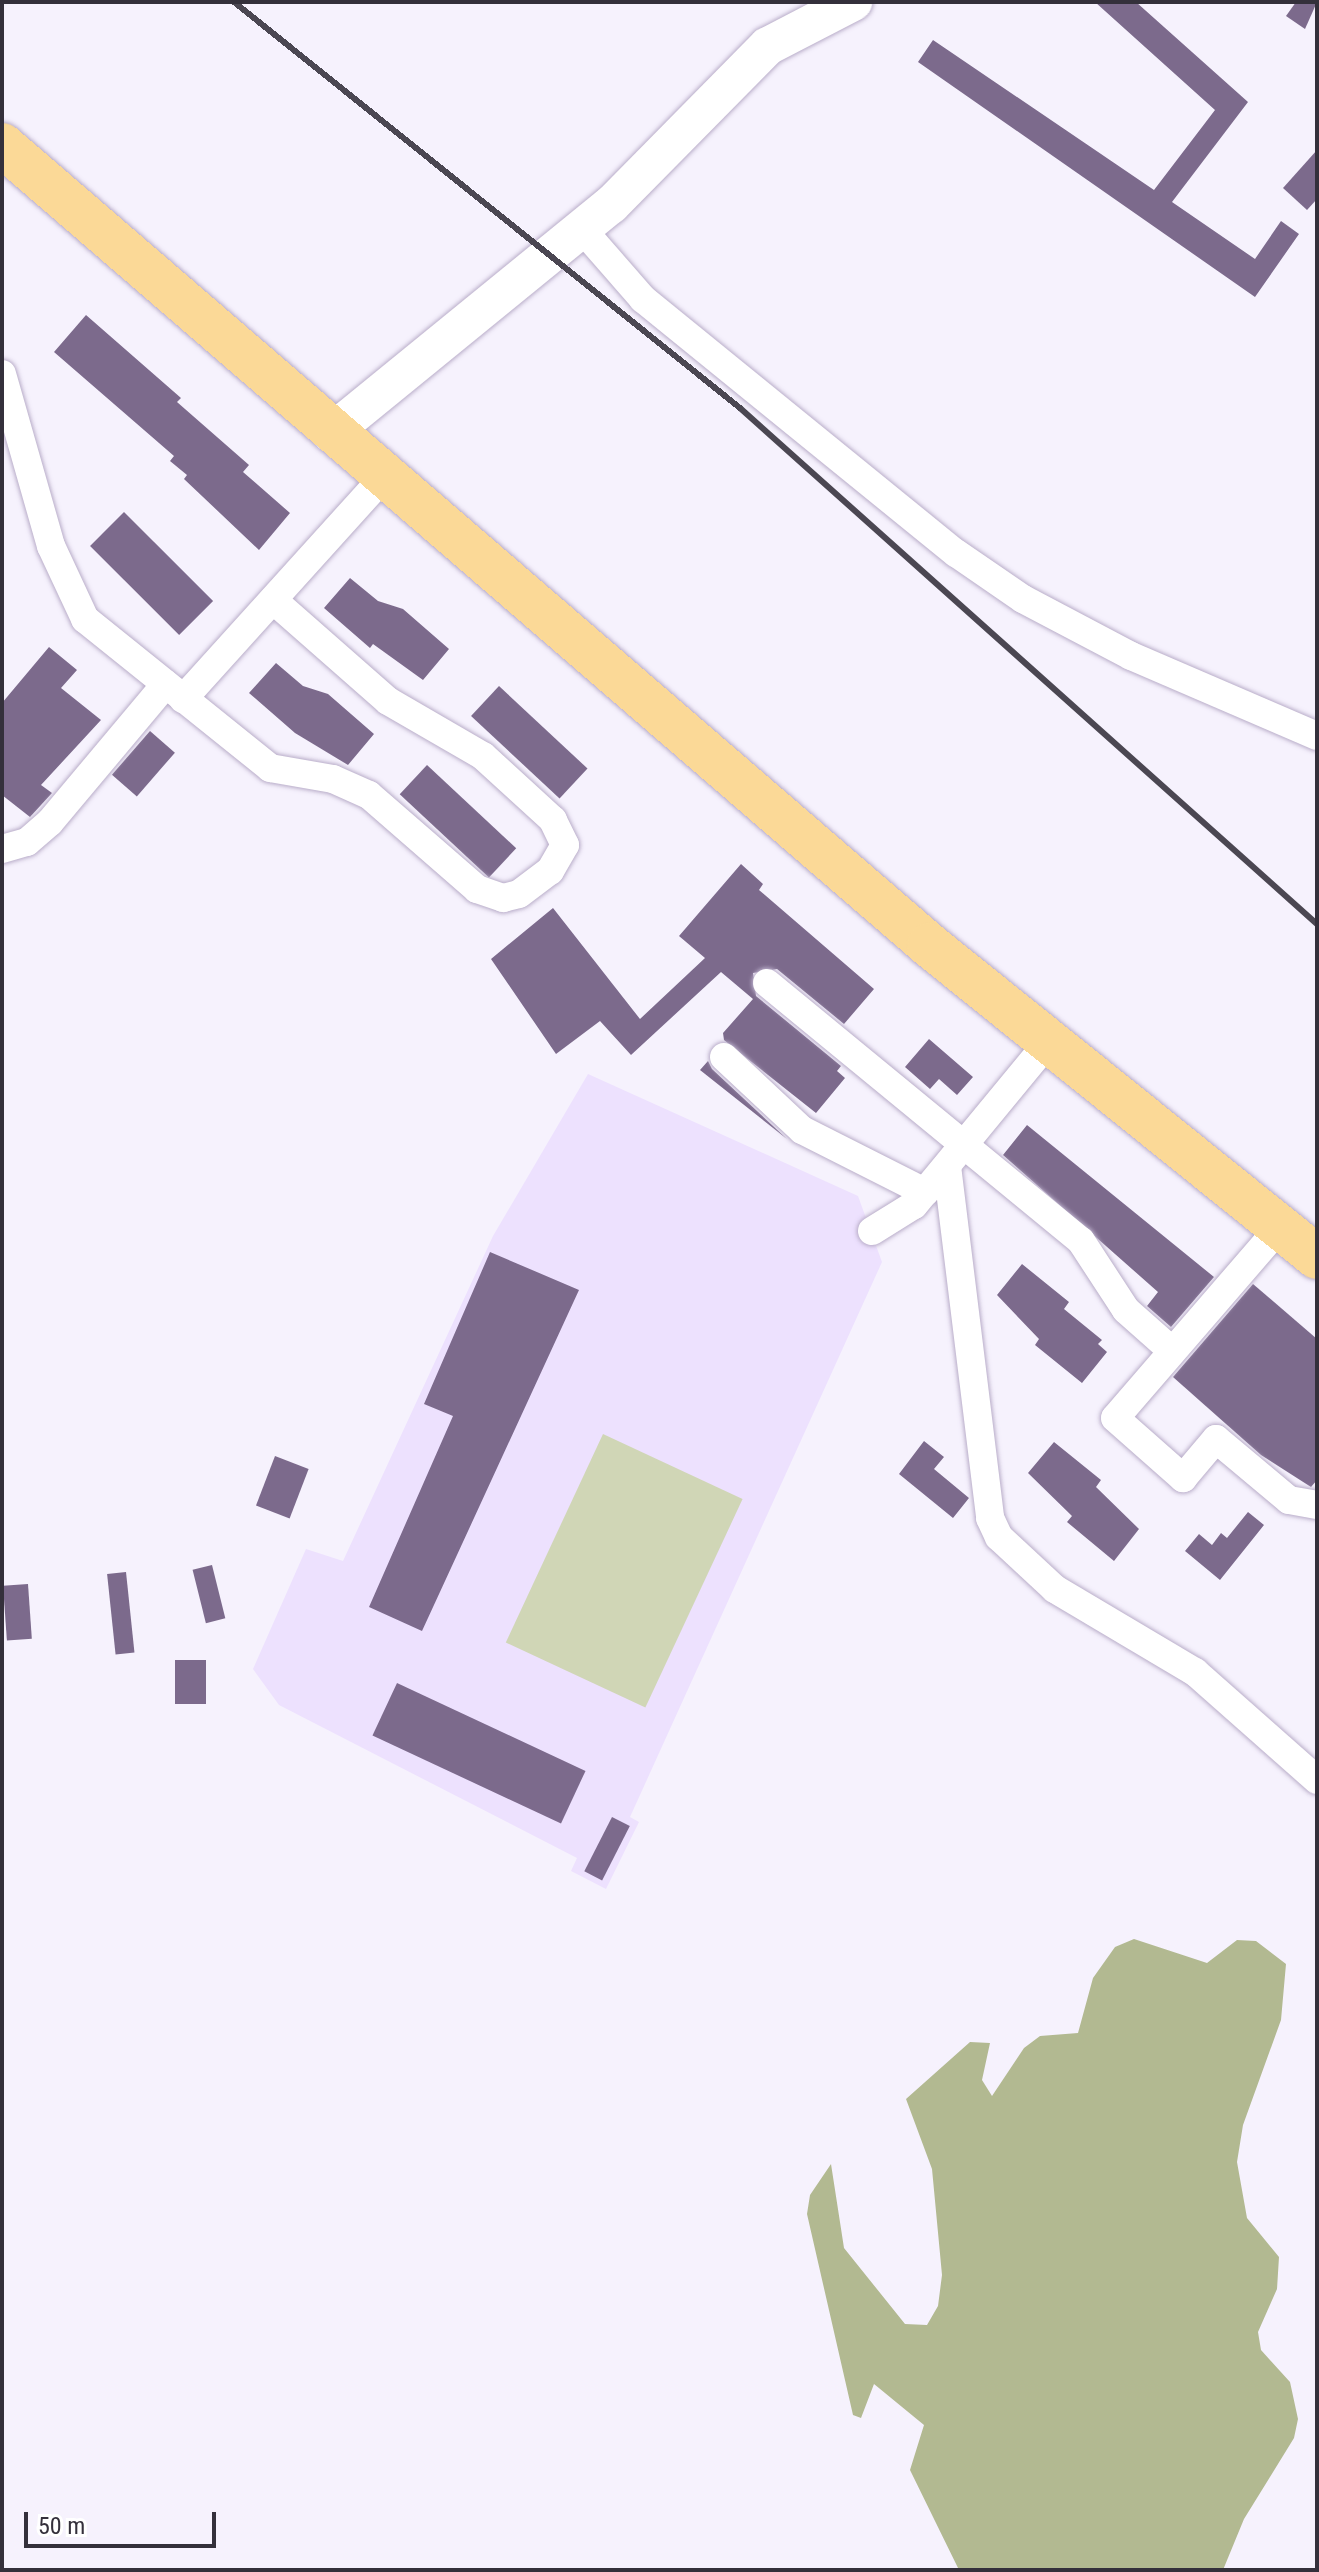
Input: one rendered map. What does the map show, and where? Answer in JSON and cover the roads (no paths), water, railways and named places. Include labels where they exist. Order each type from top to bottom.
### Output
[{"type":"main road","points":[[331,433],[582,229],[768,46],[853,2]]},
{"type":"main road","points":[[2,145],[383,478],[1049,1041],[1317,1257]]},
{"type":"street","points":[[582,229],[643,299],[956,553],[1023,599],[1131,656],[1317,736]]},
{"type":"street","points":[[2,374],[74,605],[270,768],[333,779],[369,795],[489,895],[519,894],[550,871],[565,845],[553,820],[483,756],[388,701],[273,600]]},
{"type":"street","points":[[2,849],[27,842],[50,822],[174,691],[273,600],[383,478]]},
{"type":"street","points":[[767,983],[966,1143],[1081,1241],[1126,1310],[1171,1350]]},
{"type":"street","points":[[872,1231],[925,1192],[1049,1041]]},
{"type":"street","points":[[724,1057],[802,1130],[925,1192]]},
{"type":"street","points":[[947,1166],[990,1518],[999,1537],[1055,1589],[1195,1672],[1317,1780]]},
{"type":"street","points":[[1280,1227],[1115,1418],[1183,1478],[1216,1439],[1289,1500],[1317,1505]]},
{"type":"railway","points":[[234,2],[740,408],[1317,924]]}]
